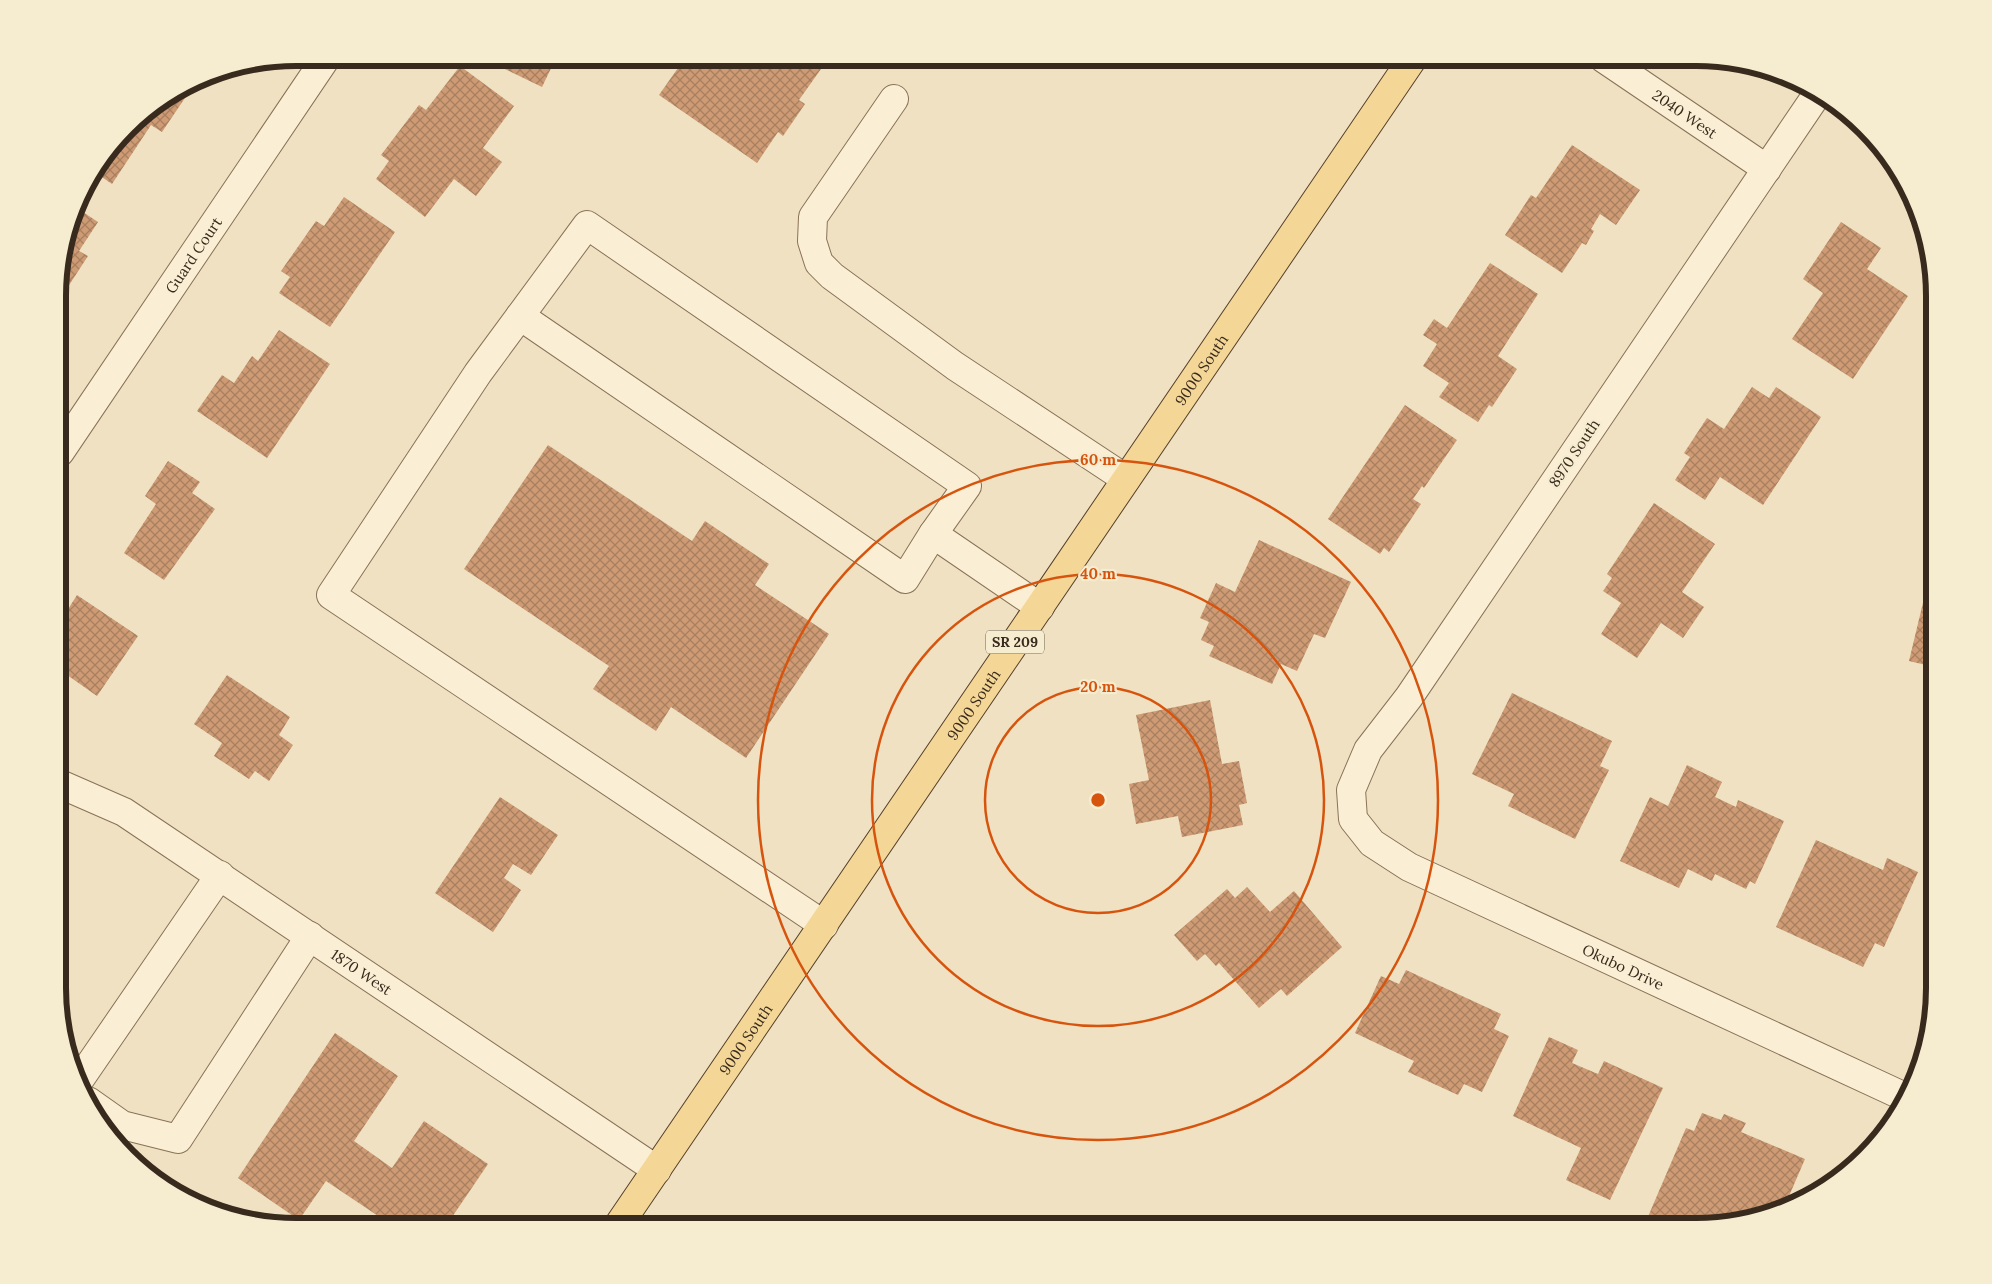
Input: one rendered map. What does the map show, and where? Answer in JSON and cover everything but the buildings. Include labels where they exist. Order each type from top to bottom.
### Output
[{"type":"main road","name":"9000 South","points":[[624,1218],[1408,66]]},
{"type":"street","name":"Guard Court","points":[[66,443],[321,66]]},
{"type":"street","name":"2040 West","points":[[1615,66],[1767,169]]},
{"type":"street","points":[[894,99],[813,217],[812,241],[819,263],[832,276],[955,366],[1126,479]]},
{"type":"street","name":"8970 South","points":[[1353,819],[1351,790],[1368,750],[1408,697],[1814,99]]},
{"type":"street","points":[[520,316],[905,578],[967,486],[588,225],[520,316],[478,373],[331,595],[824,924]]},
{"type":"street","points":[[933,534],[1040,607]]},
{"type":"street","name":"1870 West","points":[[66,787],[124,812],[657,1170]]},
{"type":"street","name":"Okubo Drive","points":[[1353,819],[1372,843],[1409,867],[1899,1095]]},
{"type":"street","points":[[83,1074],[220,875]]},
{"type":"street","points":[[102,1111],[122,1125],[178,1139],[310,936]]}]
